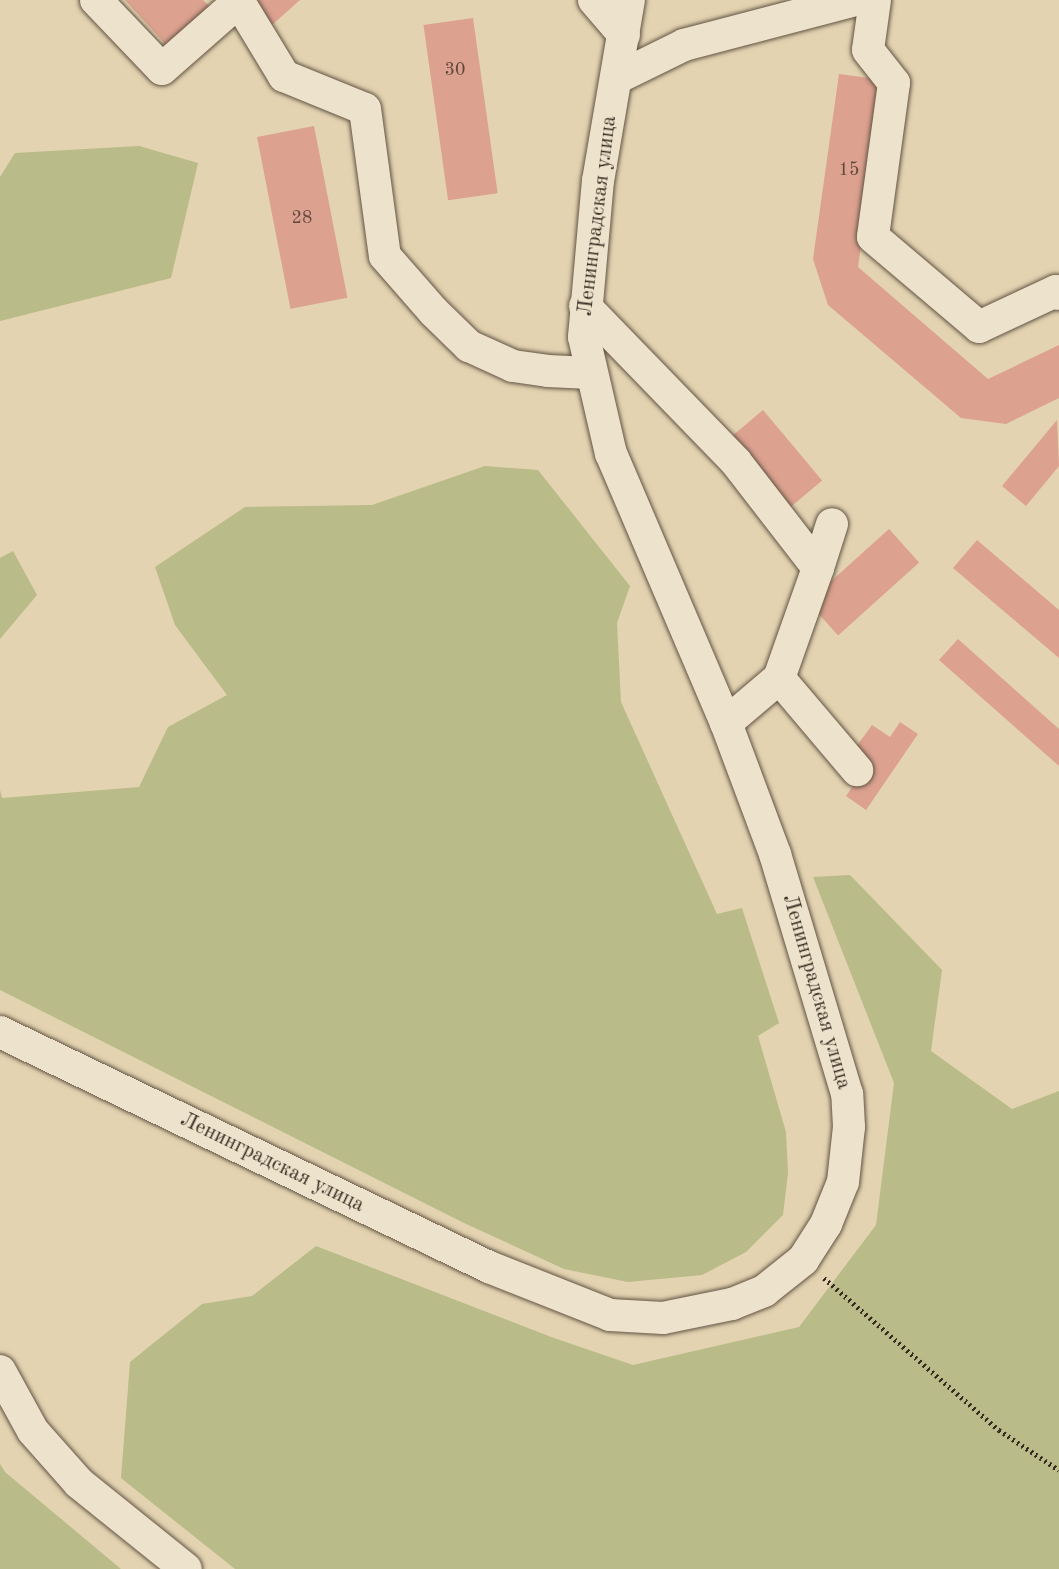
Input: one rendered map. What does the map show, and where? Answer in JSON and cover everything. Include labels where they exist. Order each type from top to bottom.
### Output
[{"type":"street","points":[[96,0],[162,69],[239,0],[284,76],[365,109],[385,256],[434,312],[469,346],[513,366],[590,373]]},
{"type":"street","points":[[594,0],[624,35]]},
{"type":"street","name":"Ленинградская улица","points":[[0,1032],[489,1267],[610,1315],[663,1318],[732,1304],[764,1291],[803,1260],[826,1224],[843,1182],[849,1127],[847,1094],[775,854],[726,723],[611,454],[590,373],[584,337],[598,181],[629,0]]},
{"type":"street","points":[[617,78],[684,45],[856,0]]},
{"type":"street","points":[[875,0],[868,50],[894,83],[873,237],[979,327],[1056,291],[1059,294]]},
{"type":"street","points":[[585,306],[736,462],[818,568]]},
{"type":"street","points":[[726,723],[779,678],[832,524]]},
{"type":"street","points":[[779,678],[858,770]]},
{"type":"street","points":[[0,1371],[33,1431],[79,1483],[186,1569]]},
{"type":"path","points":[[803,1260],[999,1430],[1059,1470]]},
{"type":"green space","points":[[139,146],[198,163],[171,278],[0,321],[0,177],[15,153]]},
{"type":"green space","points":[[485,466],[538,470],[630,586],[617,623],[621,702],[717,914],[742,908],[779,1023],[758,1036],[786,1132],[788,1173],[783,1215],[746,1252],[702,1275],[628,1282],[564,1269],[462,1222],[0,990],[0,790],[2,798],[139,787],[168,727],[227,695],[175,625],[155,567],[245,507],[372,505]]},
{"type":"green space","points":[[13,551],[37,595],[0,639],[0,558]]},
{"type":"green space","points":[[850,875],[942,970],[931,1051],[1012,1109],[1059,1091],[1059,1569],[235,1569],[121,1478],[130,1362],[202,1304],[252,1296],[316,1246],[554,1338],[633,1365],[799,1327],[876,1225],[894,1083],[813,877]]},
{"type":"green space","points":[[0,1464],[5,1472],[121,1569],[0,1569]]},
{"type":"building","points":[[125,0],[203,0],[210,7],[167,46]]},
{"type":"building","points":[[251,0],[300,0],[272,25]]},
{"type":"building","points":[[473,18],[498,193],[448,200],[423,25]]},
{"type":"building","points":[[839,74],[884,80],[858,267],[988,379],[1059,345],[1059,398],[1006,424],[961,418],[828,305],[813,259]]},
{"type":"building","points":[[314,126],[347,298],[290,309],[257,137]]},
{"type":"building","points":[[763,410],[822,480],[788,509],[729,439]]},
{"type":"building","points":[[1057,420],[1059,466],[1026,506],[1002,486]]},
{"type":"building","points":[[889,529],[919,562],[838,635],[808,602]]},
{"type":"building","points":[[977,540],[1059,610],[1059,658],[953,568]]},
{"type":"building","points":[[958,639],[1059,729],[1059,766],[939,660]]},
{"type":"building","points":[[900,722],[918,734],[866,810],[846,796],[867,765],[851,754],[872,725],[890,737]]}]
